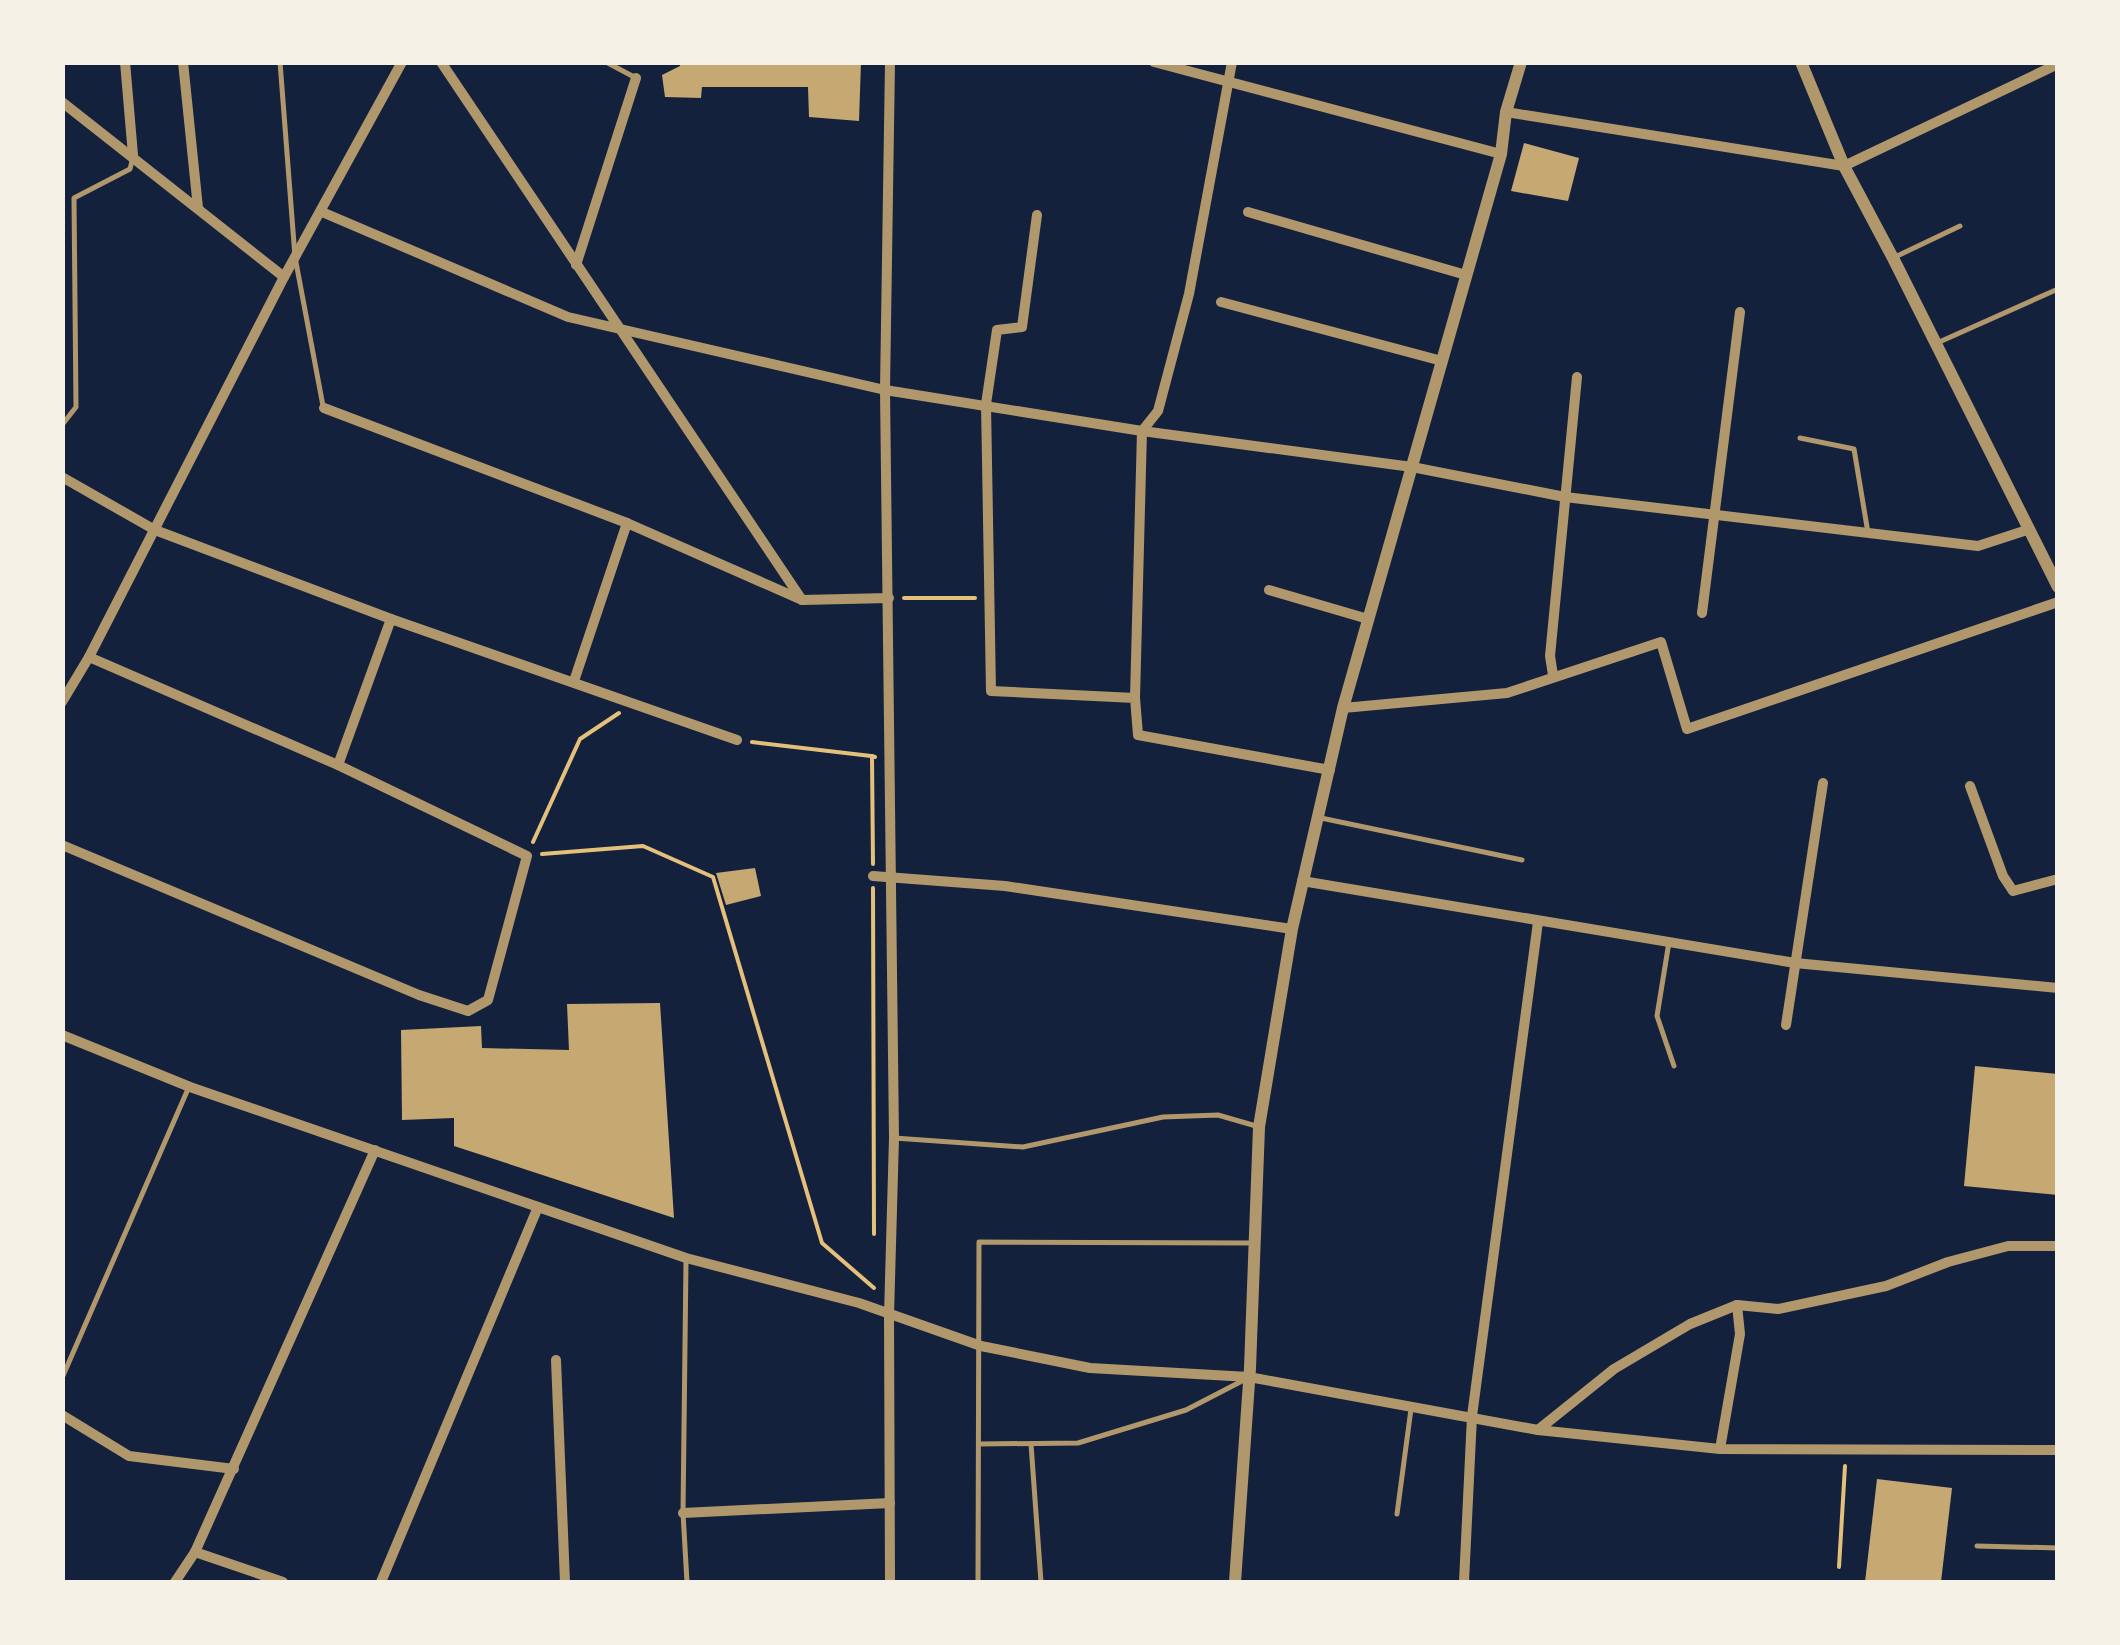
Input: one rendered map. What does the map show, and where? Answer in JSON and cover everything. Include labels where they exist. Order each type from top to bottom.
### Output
[{"type":"street","points":[[125,62],[133,155]]},
{"type":"street","points":[[183,62],[198,208]]},
{"type":"street","points":[[62,702],[284,277],[402,62]]},
{"type":"street","points":[[441,62],[802,600]]},
{"type":"street","points":[[890,62],[886,390],[894,1138],[889,1315],[890,1582]]},
{"type":"street","points":[[1154,62],[1501,154]]},
{"type":"street","points":[[1232,62],[1189,294],[1158,411],[1142,431],[1135,698],[1138,735],[1330,770]]},
{"type":"street","points":[[1235,1582],[1249,1377],[1259,1126],[1292,929],[1342,708],[1501,154],[1506,112],[1521,62]]},
{"type":"street","points":[[1801,62],[1844,166],[2058,587]]},
{"type":"street","points":[[1506,112],[1844,166],[2058,64]]},
{"type":"street","points":[[576,265],[636,78]]},
{"type":"street","points":[[62,102],[284,277]]},
{"type":"street","points":[[322,212],[568,317],[886,390],[1142,431],[1412,467],[1565,497],[1978,546],[2027,530]]},
{"type":"street","points":[[1248,212],[1466,275]]},
{"type":"street","points":[[1037,215],[1022,327],[997,330],[986,404],[991,691],[1135,698]]},
{"type":"street","points":[[1221,302],[1442,361]]},
{"type":"street","points":[[1702,613],[1740,312]]},
{"type":"street","points":[[1553,675],[1550,656],[1577,376]]},
{"type":"street","points":[[324,408],[627,522],[802,600],[890,598]]},
{"type":"street","points":[[62,477],[155,530],[391,620],[737,740]]},
{"type":"street","points":[[574,681],[627,522]]},
{"type":"street","points":[[1268,590],[1368,620]]},
{"type":"street","points":[[1342,708],[1507,694],[1553,675],[1661,642],[1687,729],[2058,602]]},
{"type":"street","points":[[338,765],[391,620]]},
{"type":"street","points":[[62,845],[419,995],[468,1011],[488,1000],[528,856],[338,765],[89,656]]},
{"type":"street","points":[[1786,1025],[1823,783]]},
{"type":"street","points":[[1970,786],[2003,876],[2013,891],[2058,878]]},
{"type":"street","points":[[873,876],[1006,886],[1292,929]]},
{"type":"street","points":[[1302,881],[1795,963],[2058,988]]},
{"type":"street","points":[[1464,1582],[1472,1416],[1538,922]]},
{"type":"street","points":[[62,1035],[190,1087],[686,1258],[859,1304],[981,1346],[1090,1368],[1249,1377],[1538,1430],[1720,1449],[2058,1450]]},
{"type":"street","points":[[174,1582],[195,1552],[234,1469],[375,1150]]},
{"type":"street","points":[[382,1582],[538,1207]]},
{"type":"street","points":[[1538,1430],[1614,1369],[1690,1324],[1737,1305],[1778,1309],[1886,1286],[1948,1262],[2008,1246],[2058,1246]]},
{"type":"street","points":[[1720,1449],[1740,1334],[1737,1305]]},
{"type":"street","points":[[556,1360],[565,1582]]},
{"type":"street","points":[[62,1415],[128,1456],[234,1469]]},
{"type":"street","points":[[683,1513],[890,1503]]},
{"type":"street","points":[[195,1552],[283,1582]]},
{"type":"lane","points":[[280,62],[295,257],[324,408]]},
{"type":"lane","points":[[606,62],[636,78]]},
{"type":"lane","points":[[62,426],[76,407],[74,198],[130,169],[133,155]]},
{"type":"lane","points":[[1894,258],[1960,226]]},
{"type":"lane","points":[[1936,344],[2058,288]]},
{"type":"lane","points":[[1800,438],[1854,448],[1868,533]]},
{"type":"lane","points":[[1318,817],[1522,860]]},
{"type":"lane","points":[[1668,942],[1657,1016],[1674,1066]]},
{"type":"lane","points":[[62,1378],[190,1087]]},
{"type":"lane","points":[[894,1138],[1023,1147],[1164,1117],[1218,1115],[1259,1126]]},
{"type":"lane","points":[[978,1582],[979,1242],[1255,1243]]},
{"type":"lane","points":[[686,1258],[683,1513],[688,1582]]},
{"type":"lane","points":[[979,1444],[1078,1443],[1186,1410],[1249,1377]]},
{"type":"lane","points":[[1397,1514],[1412,1406]]},
{"type":"lane","points":[[1031,1444],[1041,1582]]},
{"type":"lane","points":[[1977,1546],[2058,1548]]},
{"type":"path","points":[[890,598],[987,598]]},
{"type":"path","points":[[637,704],[580,739],[528,856],[643,846],[713,877],[822,1243],[874,1289],[874,1269]]},
{"type":"path","points":[[737,740],[890,757]]},
{"type":"path","points":[[872,756],[874,1250]]},
{"type":"path","points":[[1839,1567],[1846,1451]]},
{"type":"building","points":[[680,62],[861,62],[859,121],[809,117],[808,87],[702,87],[701,98],[665,97],[662,75],[680,66]]},
{"type":"building","points":[[1524,143],[1579,158],[1568,201],[1511,191]]},
{"type":"building","points":[[755,868],[761,896],[726,905],[716,873]]},
{"type":"building","points":[[660,1003],[674,1218],[454,1146],[454,1118],[402,1120],[401,1030],[481,1026],[482,1048],[569,1050],[567,1004]]},
{"type":"building","points":[[1975,1066],[2058,1074],[2058,1195],[1964,1186]]},
{"type":"building","points":[[1877,1479],[1952,1488],[1941,1582],[1865,1582]]}]
